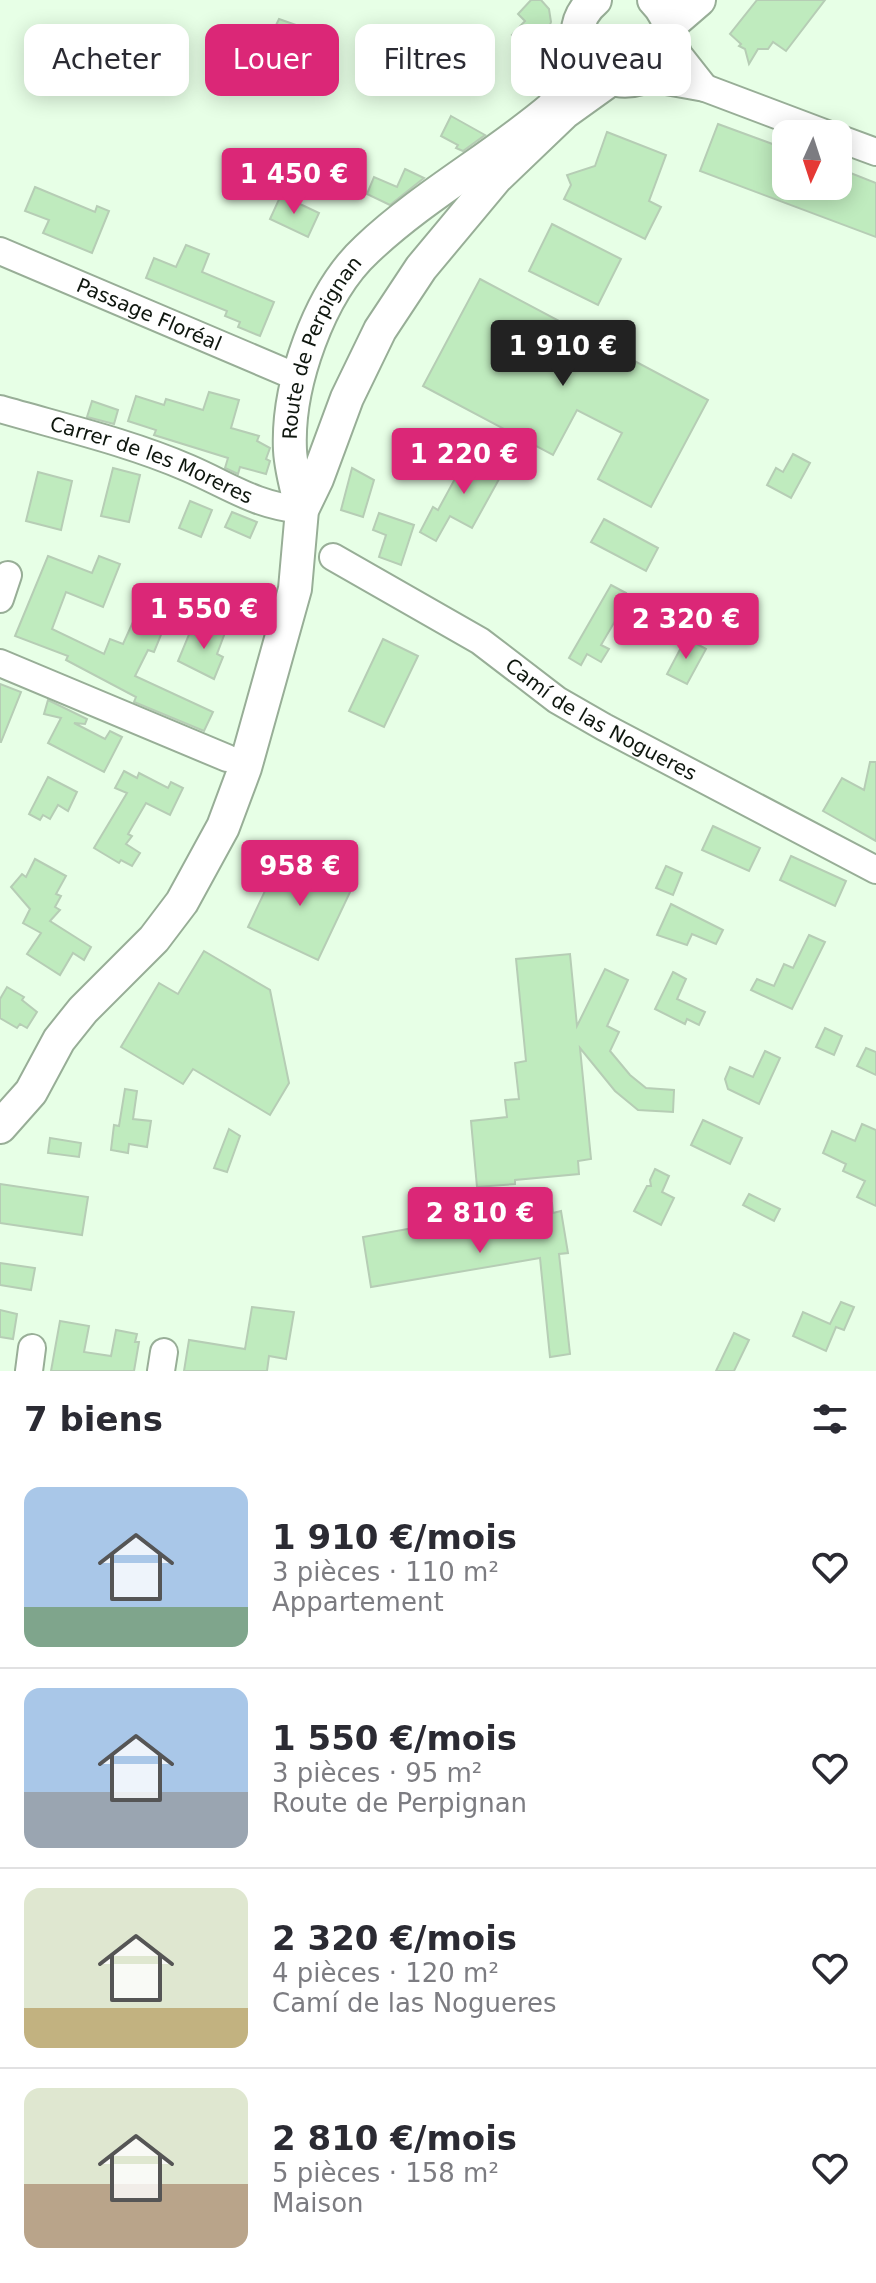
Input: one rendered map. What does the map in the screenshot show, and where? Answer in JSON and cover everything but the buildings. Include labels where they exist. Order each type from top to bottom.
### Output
[{"type":"main road","points":[[665,21],[699,0]]},
{"type":"main road","name":"Route de Perpignan","points":[[302,510],[290,448],[293,405],[319,319],[339,283],[365,250],[552,108],[566,87],[581,17]]},
{"type":"main road","name":"Route de Perpignan","points":[[0,1097],[16,1078],[59,1040],[107,984],[154,939],[200,873],[223,827],[245,768],[295,589],[302,510],[347,398],[380,330],[421,268],[496,178],[565,112],[587,96]]},
{"type":"main road","points":[[299,378],[347,398]]},
{"type":"main road","name":"Route de Perpignan","points":[[107,984],[137,930],[176,874],[220,783],[242,716],[277,587],[299,542]]},
{"type":"main road","name":"Route de Perpignan","points":[[0,1127],[31,1092],[59,1040]]},
{"type":"street","points":[[665,21],[679,55],[705,88]]},
{"type":"street","points":[[691,85],[790,120]]},
{"type":"street","points":[[852,143],[876,152]]},
{"type":"street","name":"Passage Floréal","points":[[0,251],[299,378]]},
{"type":"street","name":"Carrer de les Moreres","points":[[0,409],[187,467],[243,496],[276,507],[302,510]]},
{"type":"street","name":"Camí de las Nogueres","points":[[333,557],[480,641],[557,700],[876,870]]},
{"type":"street","points":[[0,663],[227,758]]}]
